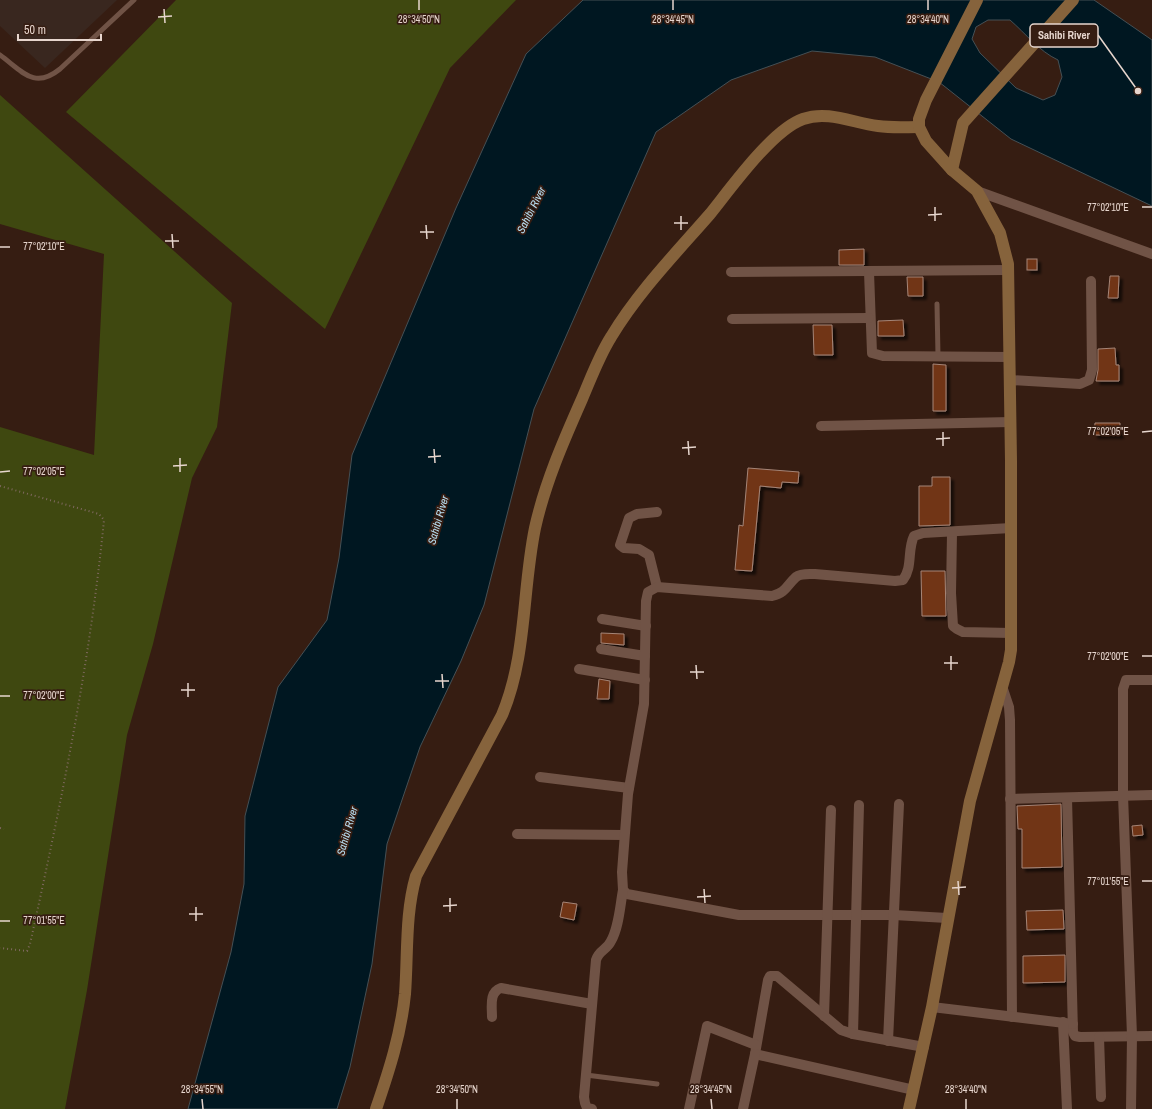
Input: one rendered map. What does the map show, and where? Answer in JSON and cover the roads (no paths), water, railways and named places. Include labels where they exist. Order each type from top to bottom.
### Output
[{"type":"street","points":[[978,0],[926,100],[919,119],[919,127],[926,140],[952,170],[977,191],[1152,254]]},
{"type":"street","points":[[952,170],[963,122],[1073,0]]},
{"type":"street","points":[[376,1109],[393,1059],[404,995],[410,904],[416,876],[510,698],[518,665],[528,576],[535,530],[543,496],[555,461],[600,356],[633,305],[776,135],[803,119],[819,116],[831,116],[878,126],[919,127]]},
{"type":"street","points":[[909,1109],[932,1007],[947,918],[970,801],[1009,662],[1011,633],[1011,422],[1008,270],[1006,251],[1000,233],[977,191]]},
{"type":"street","points":[[731,272],[1008,270]]},
{"type":"street","points":[[869,272],[869,318],[872,353],[882,356],[1010,357]]},
{"type":"street","points":[[1010,380],[1080,384],[1089,380],[1092,370],[1091,281]]},
{"type":"street","points":[[732,319],[869,318]]},
{"type":"street","points":[[821,426],[1011,422]]},
{"type":"street","points":[[656,587],[649,555],[639,549],[624,548],[620,545],[629,518],[637,514],[657,512]]},
{"type":"street","points":[[592,1109],[587,1108],[584,1103],[592,1004],[598,954],[608,946],[613,936],[623,890],[622,876],[624,835],[629,788],[642,718],[648,592],[656,587],[772,596],[781,594],[796,577],[815,574],[895,581],[903,580],[908,574],[910,543],[914,536],[923,533],[952,533],[1011,528]]},
{"type":"street","points":[[952,533],[952,607],[954,626],[957,630],[963,632],[1011,633]]},
{"type":"street","points":[[602,619],[646,626]]},
{"type":"street","points":[[601,649],[645,656]]},
{"type":"street","points":[[579,669],[644,680]]},
{"type":"street","points":[[1131,1109],[1132,1036],[1123,796],[1123,683],[1131,679],[1152,680]]},
{"type":"street","points":[[1002,686],[1009,707],[1010,720],[1012,1017]]},
{"type":"street","points":[[540,777],[629,788]]},
{"type":"street","points":[[1010,799],[1152,795]]},
{"type":"street","points":[[1067,798],[1067,1109]]},
{"type":"street","points":[[888,1041],[899,804]]},
{"type":"street","points":[[853,1034],[859,805]]},
{"type":"street","points":[[824,1016],[826,916],[831,810]]},
{"type":"street","points":[[517,834],[624,835]]},
{"type":"street","points":[[623,890],[627,894],[638,897],[739,914],[826,916],[894,915],[947,918]]},
{"type":"street","points":[[743,1109],[770,976],[777,976],[841,1030],[853,1034],[924,1047]]},
{"type":"street","points":[[492,1017],[493,994],[496,989],[501,988],[592,1004]]},
{"type":"street","points":[[932,1007],[1068,1023]]},
{"type":"street","points":[[1068,1023],[1075,1036],[1152,1036]]},
{"type":"street","points":[[689,1109],[707,1026],[756,1050],[914,1090]]},
{"type":"street","points":[[1099,1037],[1101,1098]]},
{"type":"lane","points":[[0,55],[33,78],[46,78],[60,69],[134,0]]},
{"type":"lane","points":[[937,304],[938,356]]},
{"type":"lane","points":[[586,1075],[657,1084]]},
{"type":"water","points":[[583,0],[1094,0],[1152,40],[1152,206],[1011,139],[939,82],[875,57],[812,51],[731,80],[656,132],[534,409],[484,605],[461,661],[420,747],[387,844],[372,964],[350,1067],[337,1109],[188,1109],[231,952],[244,884],[245,816],[278,687],[327,620],[339,558],[352,455],[456,208],[526,54]],"holes":[[[988,20],[1010,20],[1039,47],[1058,60],[1062,77],[1055,95],[1043,100],[1016,88],[980,53],[972,39],[976,27]]]},
{"type":"place","name":"Sahibi River","points":[[1138,91]]}]
